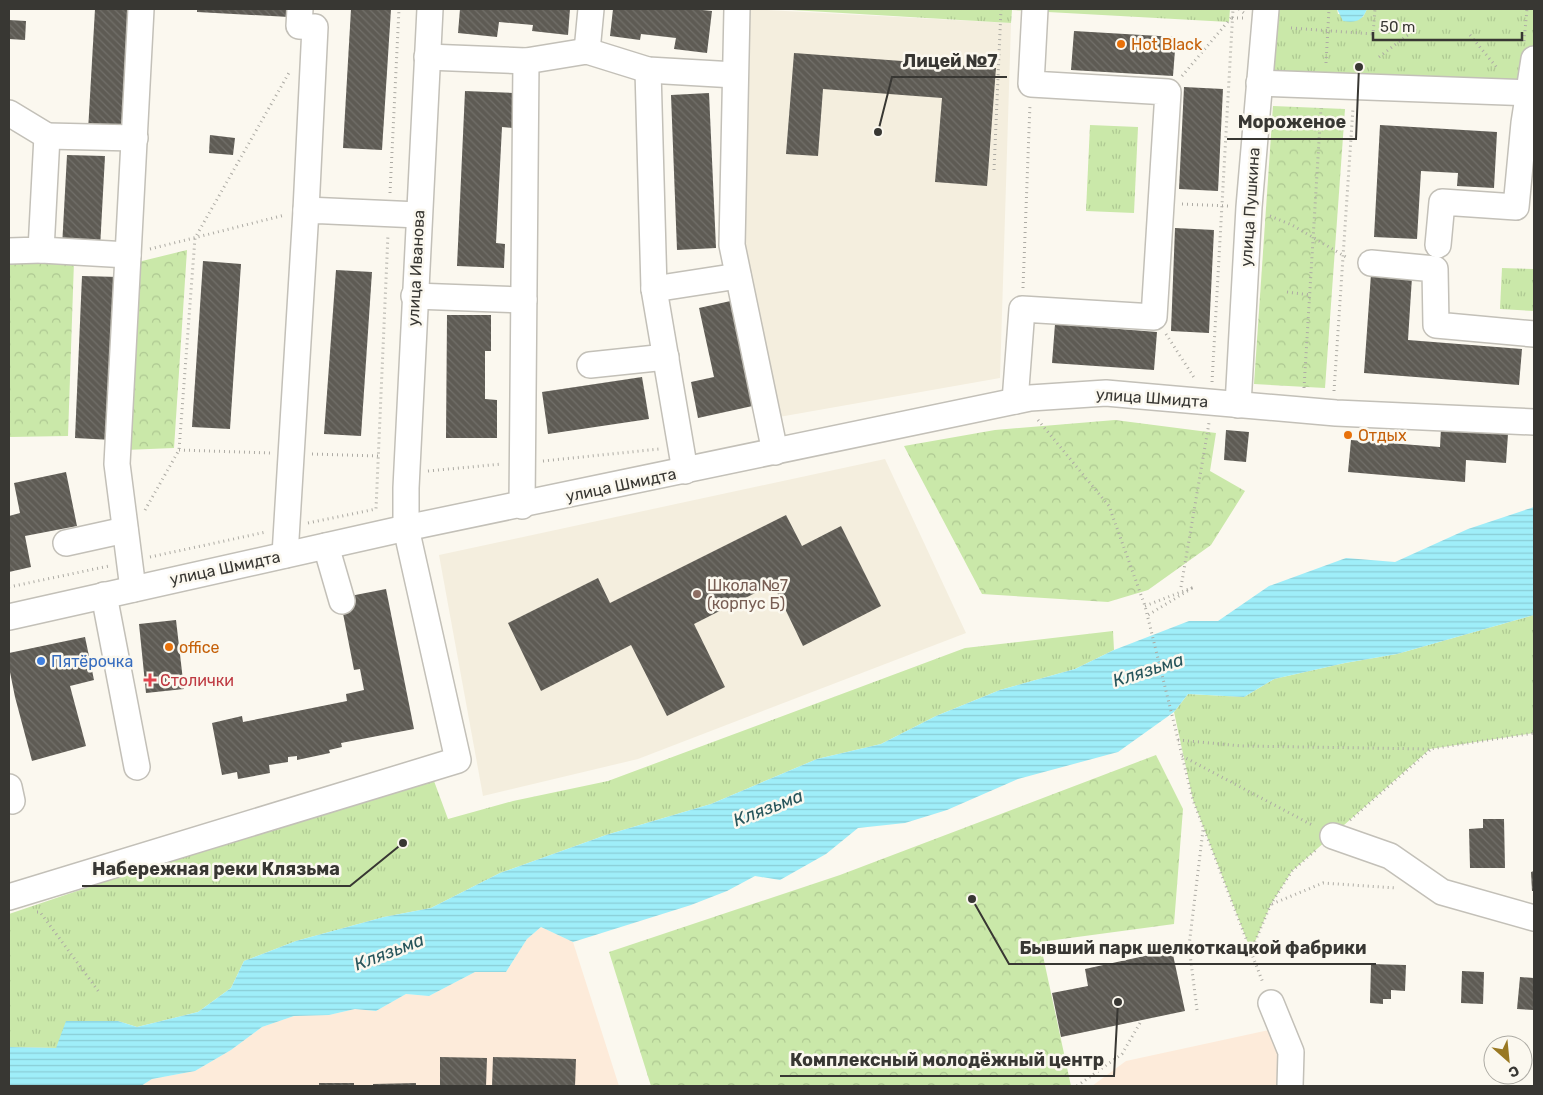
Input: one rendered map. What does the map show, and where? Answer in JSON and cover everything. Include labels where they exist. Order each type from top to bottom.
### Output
[{"type":"street","points":[[133,589],[116,464],[142,9]]},
{"type":"street","points":[[285,555],[315,27],[299,26],[300,9]]},
{"type":"street","name":"улица Иванова","points":[[9,897],[458,760],[406,528],[414,296],[430,9]]},
{"type":"street","points":[[587,51],[591,9]]},
{"type":"street","points":[[738,9],[732,245],[775,452]]},
{"type":"street","points":[[1015,401],[1022,309],[1154,317],[1168,92],[1031,84],[1034,9]]},
{"type":"street","name":"улица Пушкина","points":[[1238,405],[1249,207],[1266,9]]},
{"type":"street","points":[[427,57],[526,61],[587,51],[648,70],[735,75]]},
{"type":"street","points":[[1438,245],[1442,202],[1525,207],[1534,59]]},
{"type":"street","points":[[522,506],[526,61]]},
{"type":"street","points":[[648,70],[654,289],[685,471]]},
{"type":"street","points":[[1259,83],[1531,93]]},
{"type":"street","points":[[9,113],[47,136],[134,138]]},
{"type":"street","points":[[41,250],[47,136]]},
{"type":"street","points":[[306,210],[419,215]]},
{"type":"street","points":[[9,251],[41,250],[128,255]]},
{"type":"street","points":[[1371,263],[1435,269],[1436,325],[1534,334]]},
{"type":"street","points":[[654,289],[738,276]]},
{"type":"street","points":[[414,296],[524,300]]},
{"type":"street","points":[[590,364],[666,357]]},
{"type":"street","name":"улица Шмидта","points":[[9,617],[406,528],[522,506],[1015,401],[1106,393],[1238,405],[1534,422]]},
{"type":"street","points":[[66,543],[126,536]]},
{"type":"street","points":[[326,546],[342,601]]},
{"type":"street","points":[[104,596],[137,767]]},
{"type":"street","points":[[1333,836],[1390,856],[1442,892],[1534,918]]},
{"type":"street","points":[[1271,1003],[1291,1052],[1290,1086]]},
{"type":"path","points":[[994,170],[1001,9]]},
{"type":"path","points":[[1181,587],[1210,418],[1233,9]]},
{"type":"path","points":[[1325,72],[1329,9]]},
{"type":"path","points":[[1291,28],[1373,34],[1375,9]]},
{"type":"path","points":[[1168,92],[1232,18]]},
{"type":"path","points":[[1379,57],[1413,31]]},
{"type":"path","points":[[1470,34],[1502,75]]},
{"type":"path","points":[[126,536],[179,450],[195,238],[291,69]]},
{"type":"path","points":[[1022,309],[1031,84]]},
{"type":"path","points":[[1303,398],[1322,100]]},
{"type":"path","points":[[1334,398],[1353,103]]},
{"type":"path","points":[[128,255],[306,210]]},
{"type":"path","points":[[1287,292],[1310,295]]},
{"type":"path","points":[[1154,317],[1196,381]]},
{"type":"path","points":[[1037,419],[1109,506],[1148,616],[1175,729],[1203,829],[1271,1003]]},
{"type":"path","points":[[1145,606],[1194,587],[1148,616]]},
{"type":"path","points":[[1178,740],[1242,746],[1430,749],[1534,732]]},
{"type":"path","points":[[1182,756],[1333,836]]},
{"type":"path","points":[[1198,1010],[1188,946],[1203,829]]},
{"type":"path","points":[[1272,904],[1323,883],[1402,889]]},
{"type":"path","points":[[32,912],[40,912],[99,992]]},
{"type":"path","points":[[1078,1086],[1122,1054],[1140,1023]]},
{"type":"shaded area","points":[[749,9],[1011,23],[1000,378],[779,417],[745,241]]},
{"type":"shaded area","name":"Школа №7 (корпус Б)","points":[[885,459],[966,633],[638,759],[483,796],[439,555]]},
{"type":"shaded area","points":[[541,927],[573,942],[619,1086],[141,1086],[152,1079],[195,1071],[231,1050],[262,1027],[294,1016],[329,1015],[355,1009],[376,1011],[406,994],[429,996],[475,972],[506,972],[527,939]]},
{"type":"shaded area","points":[[1269,1030],[1282,1052],[1280,1086],[1092,1086],[1126,1061]]},
{"type":"green space","points":[[775,9],[1230,9],[1229,22],[1012,10],[1011,23]]},
{"type":"green space","points":[[1266,9],[1337,9],[1338,14],[1363,17],[1367,9],[1534,9],[1534,59],[1531,82],[1259,83]]},
{"type":"green space","points":[[1273,106],[1345,109],[1325,388],[1254,384]]},
{"type":"green space","points":[[1090,125],[1138,127],[1134,213],[1086,211]]},
{"type":"green space","points":[[187,250],[174,448],[125,450],[138,262]]},
{"type":"green space","points":[[74,261],[68,436],[9,437],[9,264]]},
{"type":"green space","points":[[1502,268],[1534,269],[1534,311],[1500,309]]},
{"type":"green space","points":[[1115,420],[1216,433],[1210,471],[1245,491],[1211,545],[1148,590],[1108,602],[982,594],[904,446],[995,430]]},
{"type":"green space","points":[[1534,615],[1534,733],[1430,749],[1292,871],[1271,904],[1251,951],[1193,800],[1174,712],[1188,694],[1244,697],[1274,679],[1345,663],[1397,654]]},
{"type":"green space","points":[[1113,631],[1114,650],[1075,669],[1000,690],[936,716],[881,744],[817,759],[711,804],[606,835],[500,873],[431,908],[384,917],[296,941],[244,961],[231,988],[198,1012],[137,1027],[118,1021],[56,1048],[9,1047],[9,914],[195,851],[434,781],[448,819],[513,801],[608,781],[965,648]]},
{"type":"green space","points":[[1156,755],[1183,809],[1174,924],[1040,942],[1071,1086],[651,1086],[609,952],[840,875]]},
{"type":"water","points":[[1337,9],[1367,9],[1361,19],[1352,22],[1343,21]]},
{"type":"water","name":"Клязьма","points":[[1534,507],[1534,615],[1397,654],[1345,663],[1274,679],[1244,697],[1188,694],[1174,712],[1118,752],[1018,779],[947,810],[905,823],[858,828],[826,854],[780,880],[755,876],[727,891],[691,905],[573,942],[541,927],[527,939],[506,972],[475,972],[429,996],[406,994],[376,1011],[355,1009],[329,1015],[294,1016],[262,1027],[231,1050],[195,1071],[152,1079],[141,1086],[9,1086],[9,1047],[56,1048],[66,1021],[118,1021],[137,1027],[198,1012],[231,988],[244,961],[296,941],[384,917],[431,908],[500,873],[606,835],[711,804],[817,759],[881,744],[936,716],[1000,690],[1075,669],[1114,650],[1189,621],[1218,621],[1269,586],[1346,558],[1395,562],[1468,529]]},
{"type":"building","points":[[95,9],[134,9],[128,133],[88,131]]},
{"type":"building","points":[[197,9],[290,9],[289,17],[197,12]]},
{"type":"building","points":[[351,9],[391,9],[382,150],[343,148]]},
{"type":"building","points":[[460,9],[570,9],[568,35],[532,31],[533,25],[499,22],[497,37],[458,33]]},
{"type":"building","points":[[613,9],[692,9],[712,11],[707,53],[674,49],[676,38],[641,34],[640,40],[610,36]]},
{"type":"building","points":[[9,20],[26,21],[25,40],[9,39]]},
{"type":"building","points":[[1074,31],[1176,37],[1173,76],[1071,70]]},
{"type":"building","points":[[794,53],[996,68],[987,186],[935,182],[942,98],[823,89],[818,156],[786,154]]},
{"type":"building","points":[[1356,63],[1363,64],[1363,70],[1356,69]]},
{"type":"building","points":[[1184,87],[1223,89],[1218,191],[1179,189]]},
{"type":"building","points":[[465,91],[514,93],[512,128],[502,127],[496,243],[505,244],[504,268],[457,266]]},
{"type":"building","points":[[709,93],[716,248],[677,250],[671,95]]},
{"type":"building","points":[[1380,125],[1497,132],[1494,188],[1457,186],[1458,173],[1421,171],[1417,239],[1374,237]]},
{"type":"building","points":[[1534,131],[1534,174],[1530,174]]},
{"type":"building","points":[[210,135],[235,138],[233,155],[209,153]]},
{"type":"building","points":[[67,155],[105,156],[100,248],[62,247]]},
{"type":"building","points":[[1175,228],[1214,230],[1209,333],[1171,331]]},
{"type":"building","points":[[203,261],[241,264],[230,429],[192,427]]},
{"type":"building","points":[[336,270],[372,272],[361,436],[324,434]]},
{"type":"building","points":[[1371,274],[1412,277],[1408,340],[1522,349],[1519,385],[1364,373]]},
{"type":"building","points":[[82,276],[119,277],[112,440],[75,438]]},
{"type":"building","points":[[735,300],[757,405],[698,418],[691,382],[714,377],[699,308]]},
{"type":"building","points":[[447,315],[491,315],[491,351],[485,351],[485,399],[497,400],[497,438],[446,438]]},
{"type":"building","points":[[1055,324],[1157,332],[1154,370],[1052,363]]},
{"type":"building","points":[[642,377],[649,419],[548,434],[542,392]]},
{"type":"building","points":[[1441,428],[1508,434],[1506,463],[1466,460],[1465,482],[1348,472],[1351,440],[1440,447]]},
{"type":"building","points":[[1226,430],[1249,432],[1246,462],[1224,460]]},
{"type":"building","points":[[66,472],[77,526],[25,536],[31,567],[9,572],[9,516],[20,513],[14,483]]},
{"type":"building","points":[[786,515],[802,546],[841,526],[881,606],[803,646],[773,584],[694,624],[725,687],[667,716],[631,645],[541,691],[508,623],[598,578],[610,603]]},
{"type":"building","points":[[386,589],[414,729],[341,743],[342,747],[329,750],[330,753],[297,760],[297,756],[288,757],[288,762],[269,765],[270,773],[238,779],[237,772],[222,775],[212,723],[242,716],[243,722],[347,701],[346,694],[364,690],[360,669],[354,670],[340,598]]},
{"type":"building","points":[[176,620],[184,689],[146,693],[139,624]]},
{"type":"building","points":[[85,637],[94,680],[70,686],[86,746],[32,761],[15,697],[9,667],[9,653]]},
{"type":"building","points":[[1483,819],[1504,819],[1505,868],[1470,868],[1469,829],[1483,828]]},
{"type":"building","points":[[1534,871],[1534,891],[1532,891],[1531,872]]},
{"type":"building","points":[[1172,950],[1185,1011],[1061,1037],[1052,993],[1088,986],[1085,969]]},
{"type":"building","points":[[1371,964],[1406,965],[1405,991],[1391,990],[1391,999],[1383,999],[1383,1004],[1370,1003]]},
{"type":"building","points":[[1462,971],[1484,972],[1483,1004],[1461,1003]]},
{"type":"building","points":[[1520,977],[1534,978],[1534,1010],[1517,1009]]},
{"type":"building","points":[[440,1057],[487,1058],[486,1086],[440,1086]]},
{"type":"building","points":[[493,1057],[576,1059],[575,1086],[492,1086]]},
{"type":"building","points":[[319,1083],[354,1083],[354,1086],[319,1086]]},
{"type":"building","points":[[416,1083],[416,1086],[373,1086],[373,1084]]},
{"type":"place","name":"Hot Black","points":[[1121,44]]},
{"type":"place","name":"Мороженое","points":[[1359,67]]},
{"type":"place","name":"Лицей №7","points":[[878,132]]},
{"type":"place","name":"Отдых","points":[[1348,435]]},
{"type":"place","name":"Школа №7 (корпус Б)","points":[[697,594]]},
{"type":"place","name":"office","points":[[169,647]]},
{"type":"place","name":"Пятёрочка","points":[[41,661]]},
{"type":"place","name":"Столички","points":[[150,680]]},
{"type":"place","name":"Набережная реки Клязьма","points":[[403,843]]},
{"type":"place","name":"Бывший парк шелкоткацкой фабрики","points":[[972,899]]},
{"type":"place","name":"Комплексный молодёжный центр","points":[[1118,1002]]}]
